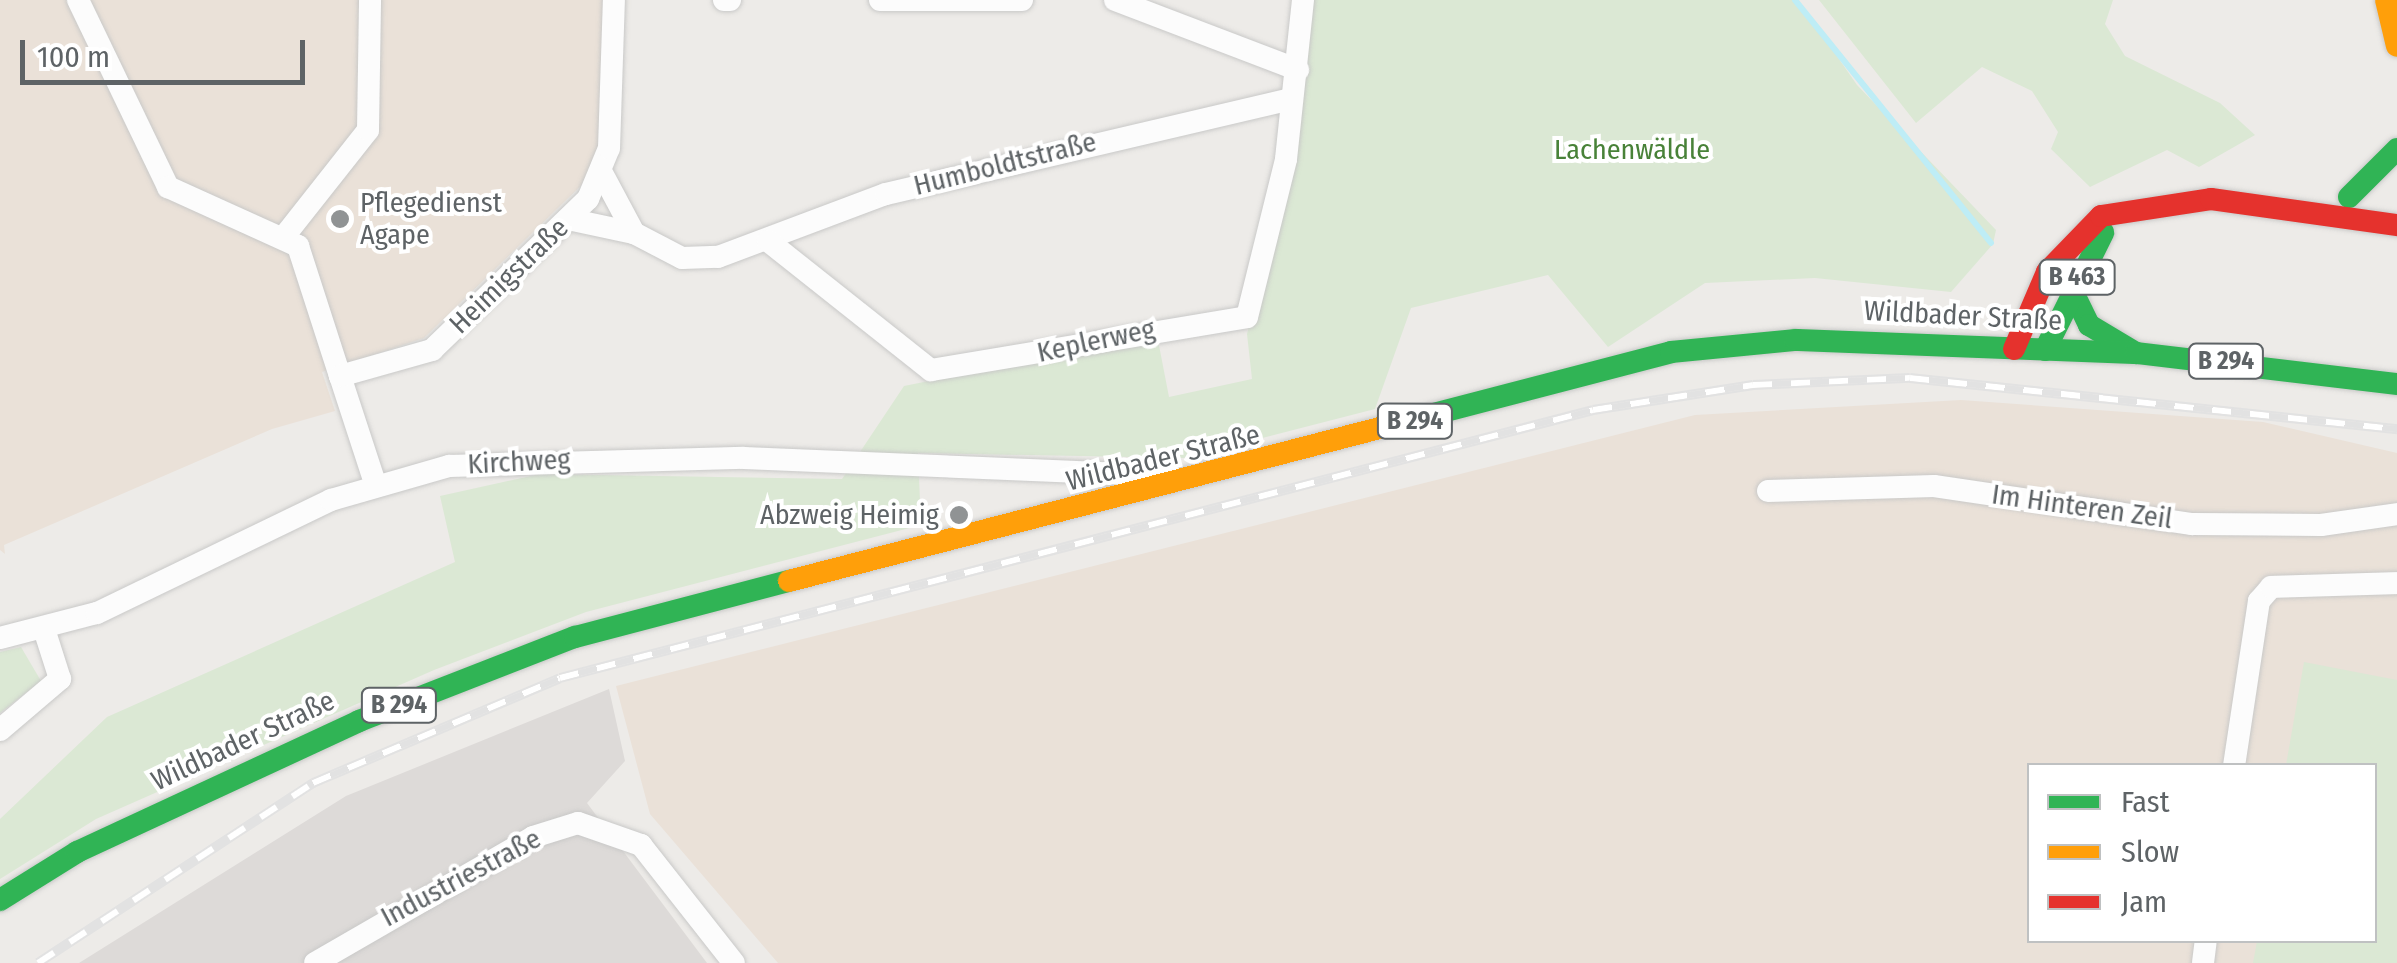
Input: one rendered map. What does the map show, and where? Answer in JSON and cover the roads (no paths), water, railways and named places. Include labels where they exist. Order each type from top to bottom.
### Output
[{"type":"main road","points":[[2386,0],[2397,46]]},
{"type":"main road","points":[[2349,197],[2397,149]]},
{"type":"main road","name":"B 463","points":[[2014,348],[2028,305],[2074,234],[2121,211],[2349,197],[2397,201]]},
{"type":"main road","name":"B 463","points":[[2254,201],[2397,225]]},
{"type":"main road","name":"B 463","points":[[2046,350],[2072,290],[2121,211]]},
{"type":"main road","name":"B 463","points":[[2072,290],[2089,325],[2136,353]]},
{"type":"main road","name":"Wildbader Straße","points":[[0,900],[132,825],[494,666],[647,615],[1204,480],[1694,347],[1796,340],[2136,353],[2397,384]]},
{"type":"street","points":[[78,0],[168,187],[208,212],[286,234],[308,260],[375,483]]},
{"type":"street","points":[[286,234],[368,130],[370,0]]},
{"type":"street","points":[[614,0],[603,175],[634,233]]},
{"type":"street","points":[[880,0],[1022,0]]},
{"type":"street","points":[[1116,0],[1298,70]]},
{"type":"street","points":[[1290,99],[1298,70],[1303,0]]},
{"type":"street","name":"Humboldtstraße","points":[[568,219],[634,233],[702,259],[768,241],[886,194],[1290,99]]},
{"type":"street","name":"Keplerweg","points":[[768,241],[930,370],[1247,317],[1286,159],[1290,99]]},
{"type":"street","name":"Heimigstraße","points":[[340,376],[432,350],[568,219],[603,175]]},
{"type":"street","name":"Kirchweg","points":[[0,638],[44,632],[375,483],[539,458],[1204,480]]},
{"type":"street","points":[[1072,474],[1098,506]]},
{"type":"street","name":"Im Hinteren Zeil","points":[[1768,491],[1934,486],[2192,524],[2321,525],[2397,514]]},
{"type":"street","points":[[2234,763],[2259,601],[2271,587],[2397,583]]},
{"type":"street","points":[[0,730],[60,679],[44,632]]},
{"type":"street","name":"Industriestraße","points":[[316,963],[533,837],[578,823],[640,845],[734,963]]},
{"type":"waterway","points":[[1795,0],[1991,243]]},
{"type":"railway","points":[[38,963],[313,783],[560,678],[1593,410],[1753,385],[1910,378],[2397,429]]},
{"type":"place","name":"Pflegedienst Agape","points":[[340,219]]},
{"type":"place","name":"Abzweig Heimig","points":[[959,515]]},
{"type":"park label","name":"Lachenwäldle","points":[[1632,150]]}]
